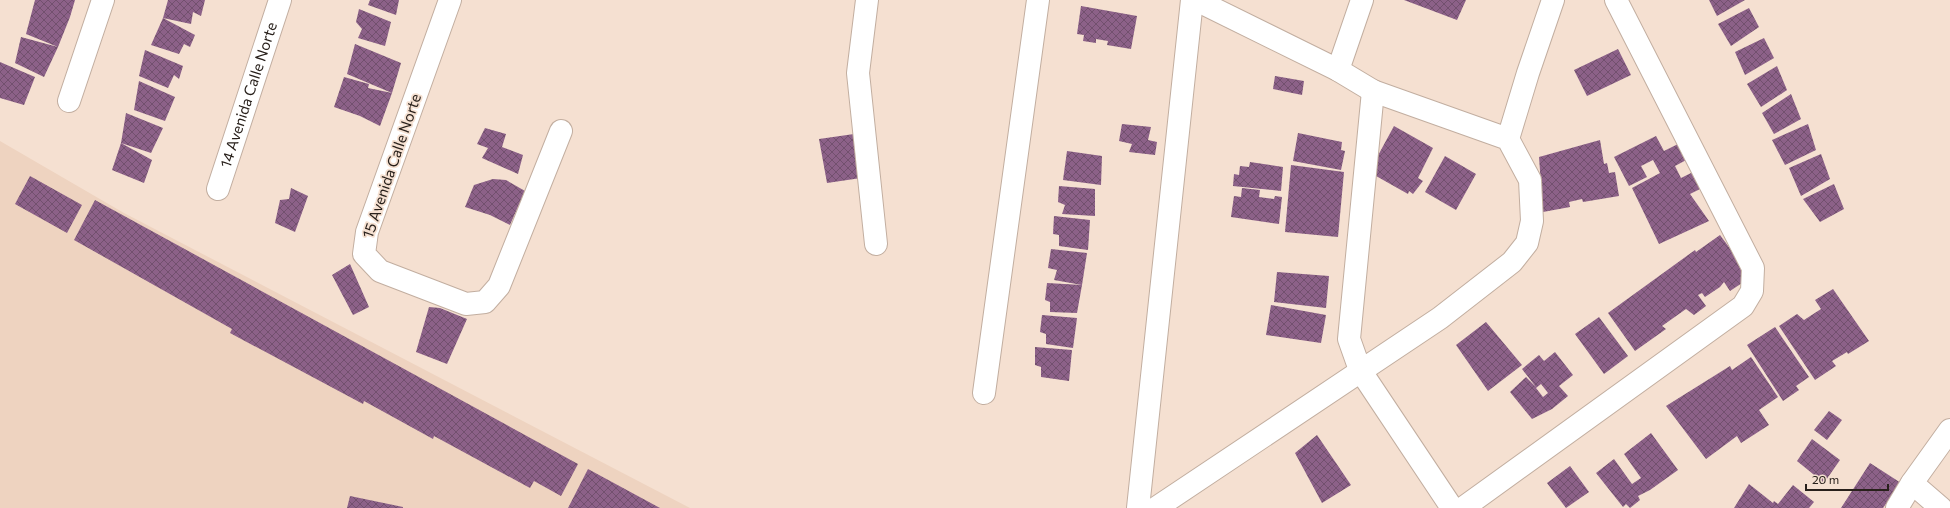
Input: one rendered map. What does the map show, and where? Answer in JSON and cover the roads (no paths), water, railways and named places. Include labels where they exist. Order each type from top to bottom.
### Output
[{"type":"street","points":[[69,101],[103,0]]},
{"type":"street","name":"14 Avenida Calle Norte","points":[[218,189],[280,0]]},
{"type":"street","name":"15 Avenida Calle Norte","points":[[450,0],[367,232],[364,254],[380,271],[466,304],[485,302],[499,286],[560,131]]},
{"type":"street","points":[[867,0],[858,73],[876,244]]},
{"type":"street","points":[[984,393],[1038,0]]},
{"type":"street","points":[[1138,508],[1192,0]]},
{"type":"street","points":[[1156,508],[1360,370],[1440,318],[1512,262],[1527,243],[1532,221],[1530,180],[1508,139],[1373,91],[1338,70],[1196,0]]},
{"type":"street","points":[[1338,70],[1362,0]]},
{"type":"street","points":[[1508,139],[1528,73],[1553,0]]},
{"type":"street","points":[[1463,508],[1743,306],[1752,291],[1753,268],[1616,0]]},
{"type":"street","points":[[1373,91],[1349,339],[1360,370],[1452,508]]},
{"type":"street","points":[[1897,508],[1950,430]]},
{"type":"street","points":[[1912,484],[1941,508]]}]
